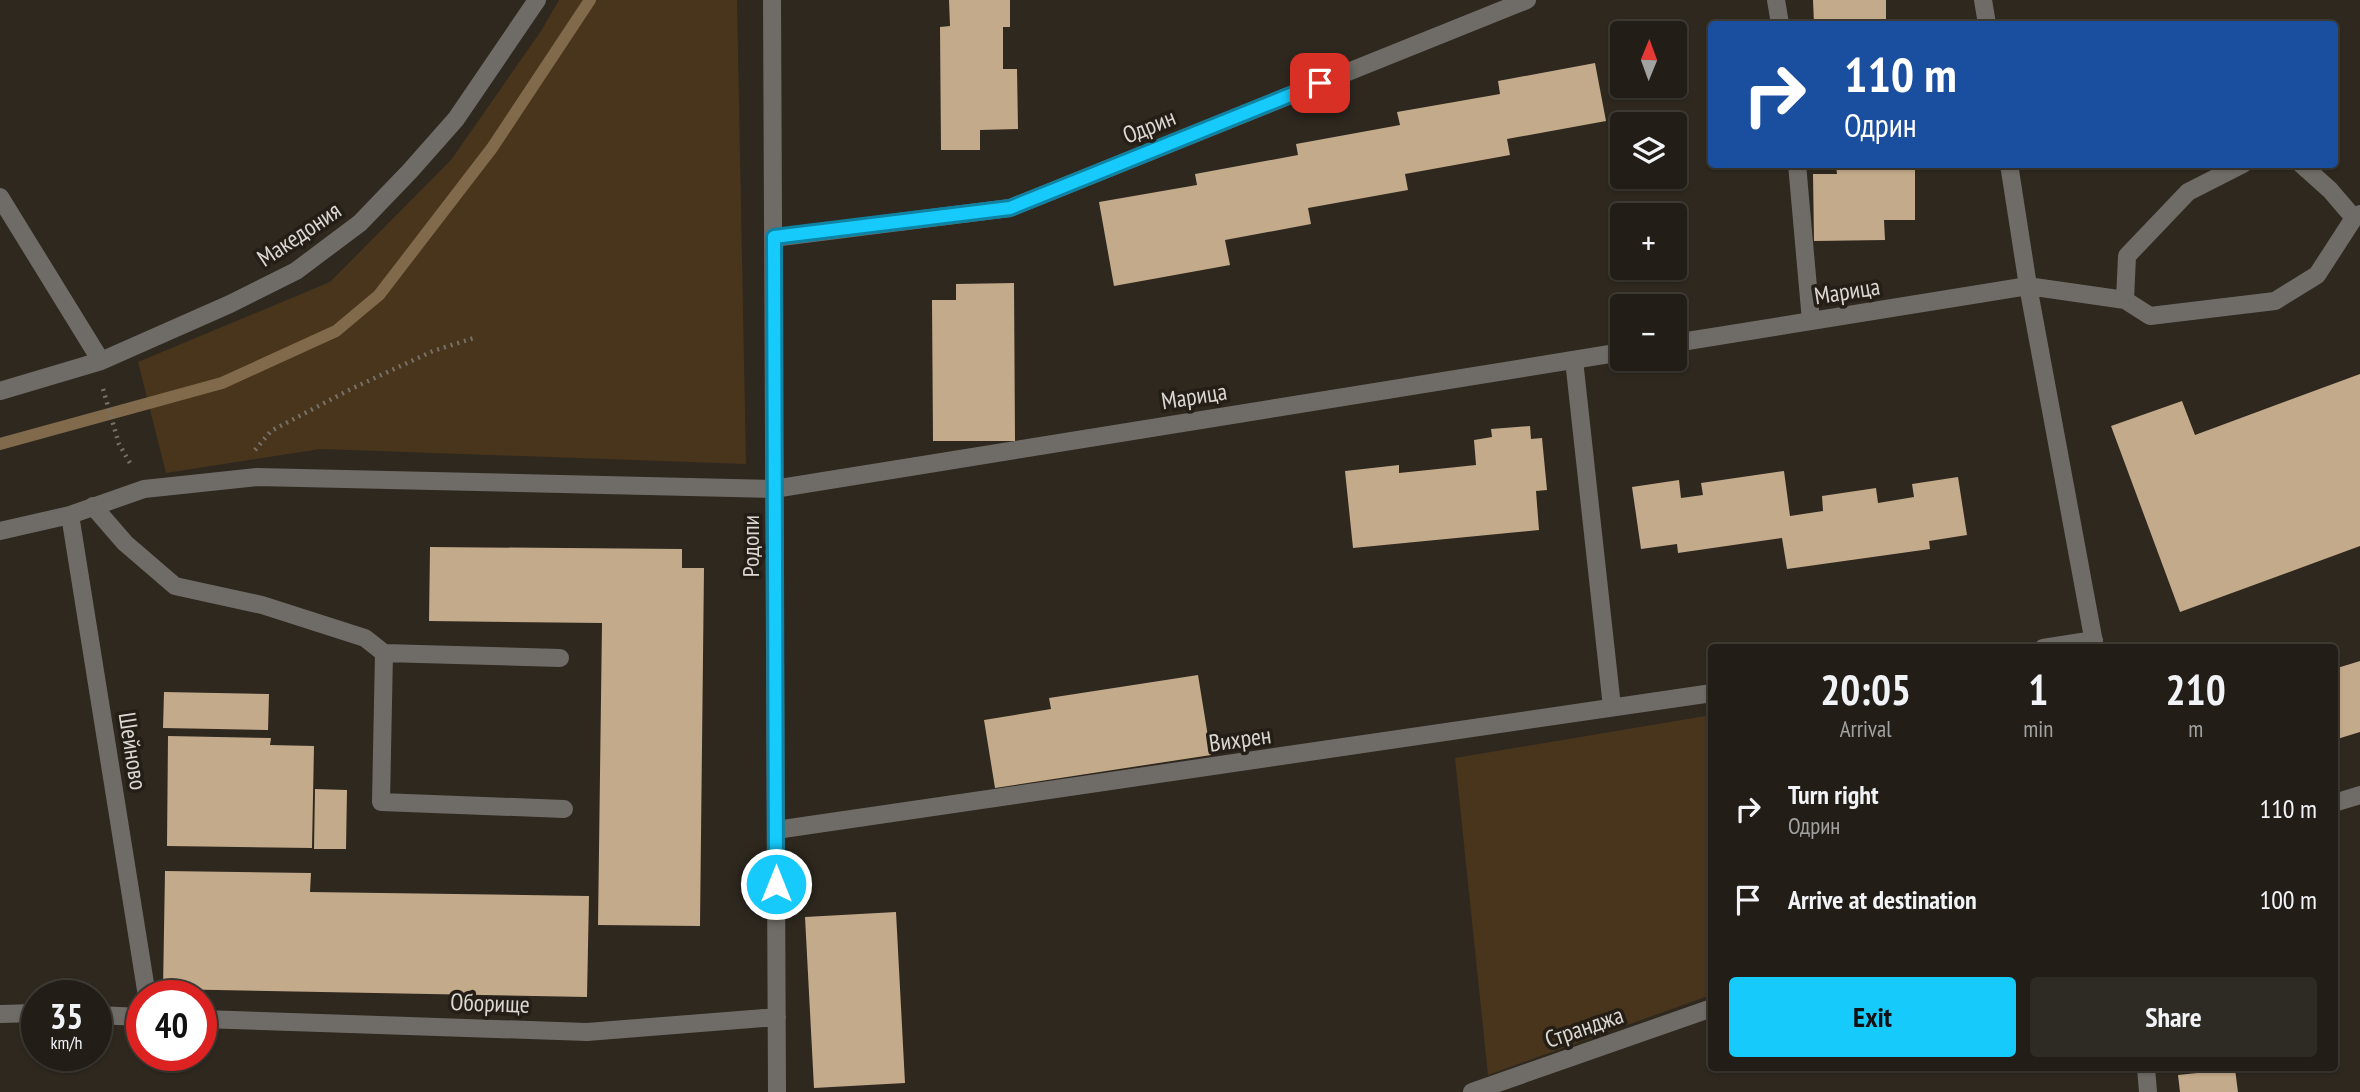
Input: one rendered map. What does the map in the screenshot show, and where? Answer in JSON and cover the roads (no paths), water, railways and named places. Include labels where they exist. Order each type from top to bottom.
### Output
[{"type":"street","name":"Македония","points":[[0,391],[101,361],[230,304],[296,271],[360,223],[410,171],[456,119],[537,0]]},
{"type":"street","name":"Родопи","points":[[772,0],[777,1092]]},
{"type":"street","name":"Одрин","points":[[774,237],[1010,208],[1527,0]]},
{"type":"street","points":[[1776,0],[1780,21]]},
{"type":"street","points":[[1983,0],[1986,21]]},
{"type":"street","points":[[1797,168],[1811,321]]},
{"type":"street","points":[[2010,168],[2028,286],[2095,644]]},
{"type":"street","points":[[2125,300],[2127,256],[2189,192],[2235,168]]},
{"type":"street","points":[[2305,168],[2357,216]]},
{"type":"street","points":[[0,197],[101,361]]},
{"type":"street","name":"Марица","points":[[1687,341],[2028,286],[2125,300],[2150,316],[2275,301],[2317,275],[2357,216]]},
{"type":"street","name":"Марица","points":[[0,531],[70,515],[144,489],[271,477],[774,489],[1610,354]]},
{"type":"street","points":[[1574,360],[1612,707]]},
{"type":"street","points":[[93,506],[125,543],[175,586],[262,605],[365,638],[384,653],[560,658]]},
{"type":"street","name":"Шейново","points":[[70,515],[144,980]]},
{"type":"street","points":[[384,653],[381,802],[564,809]]},
{"type":"street","name":"Вихрен","points":[[776,830],[1304,755],[1708,694]]},
{"type":"street","points":[[2338,802],[2360,794]]},
{"type":"street","name":"Странджа","points":[[1472,1092],[1708,1009]]},
{"type":"street","points":[[0,1014],[21,1013]]},
{"type":"street","name":"Оборище","points":[[217,1019],[587,1032],[777,1017]]},
{"type":"street","points":[[2146,1071],[2148,1092]]},
{"type":"waterway","points":[[0,444],[222,383],[336,331],[379,295],[492,148],[590,0]]}]
